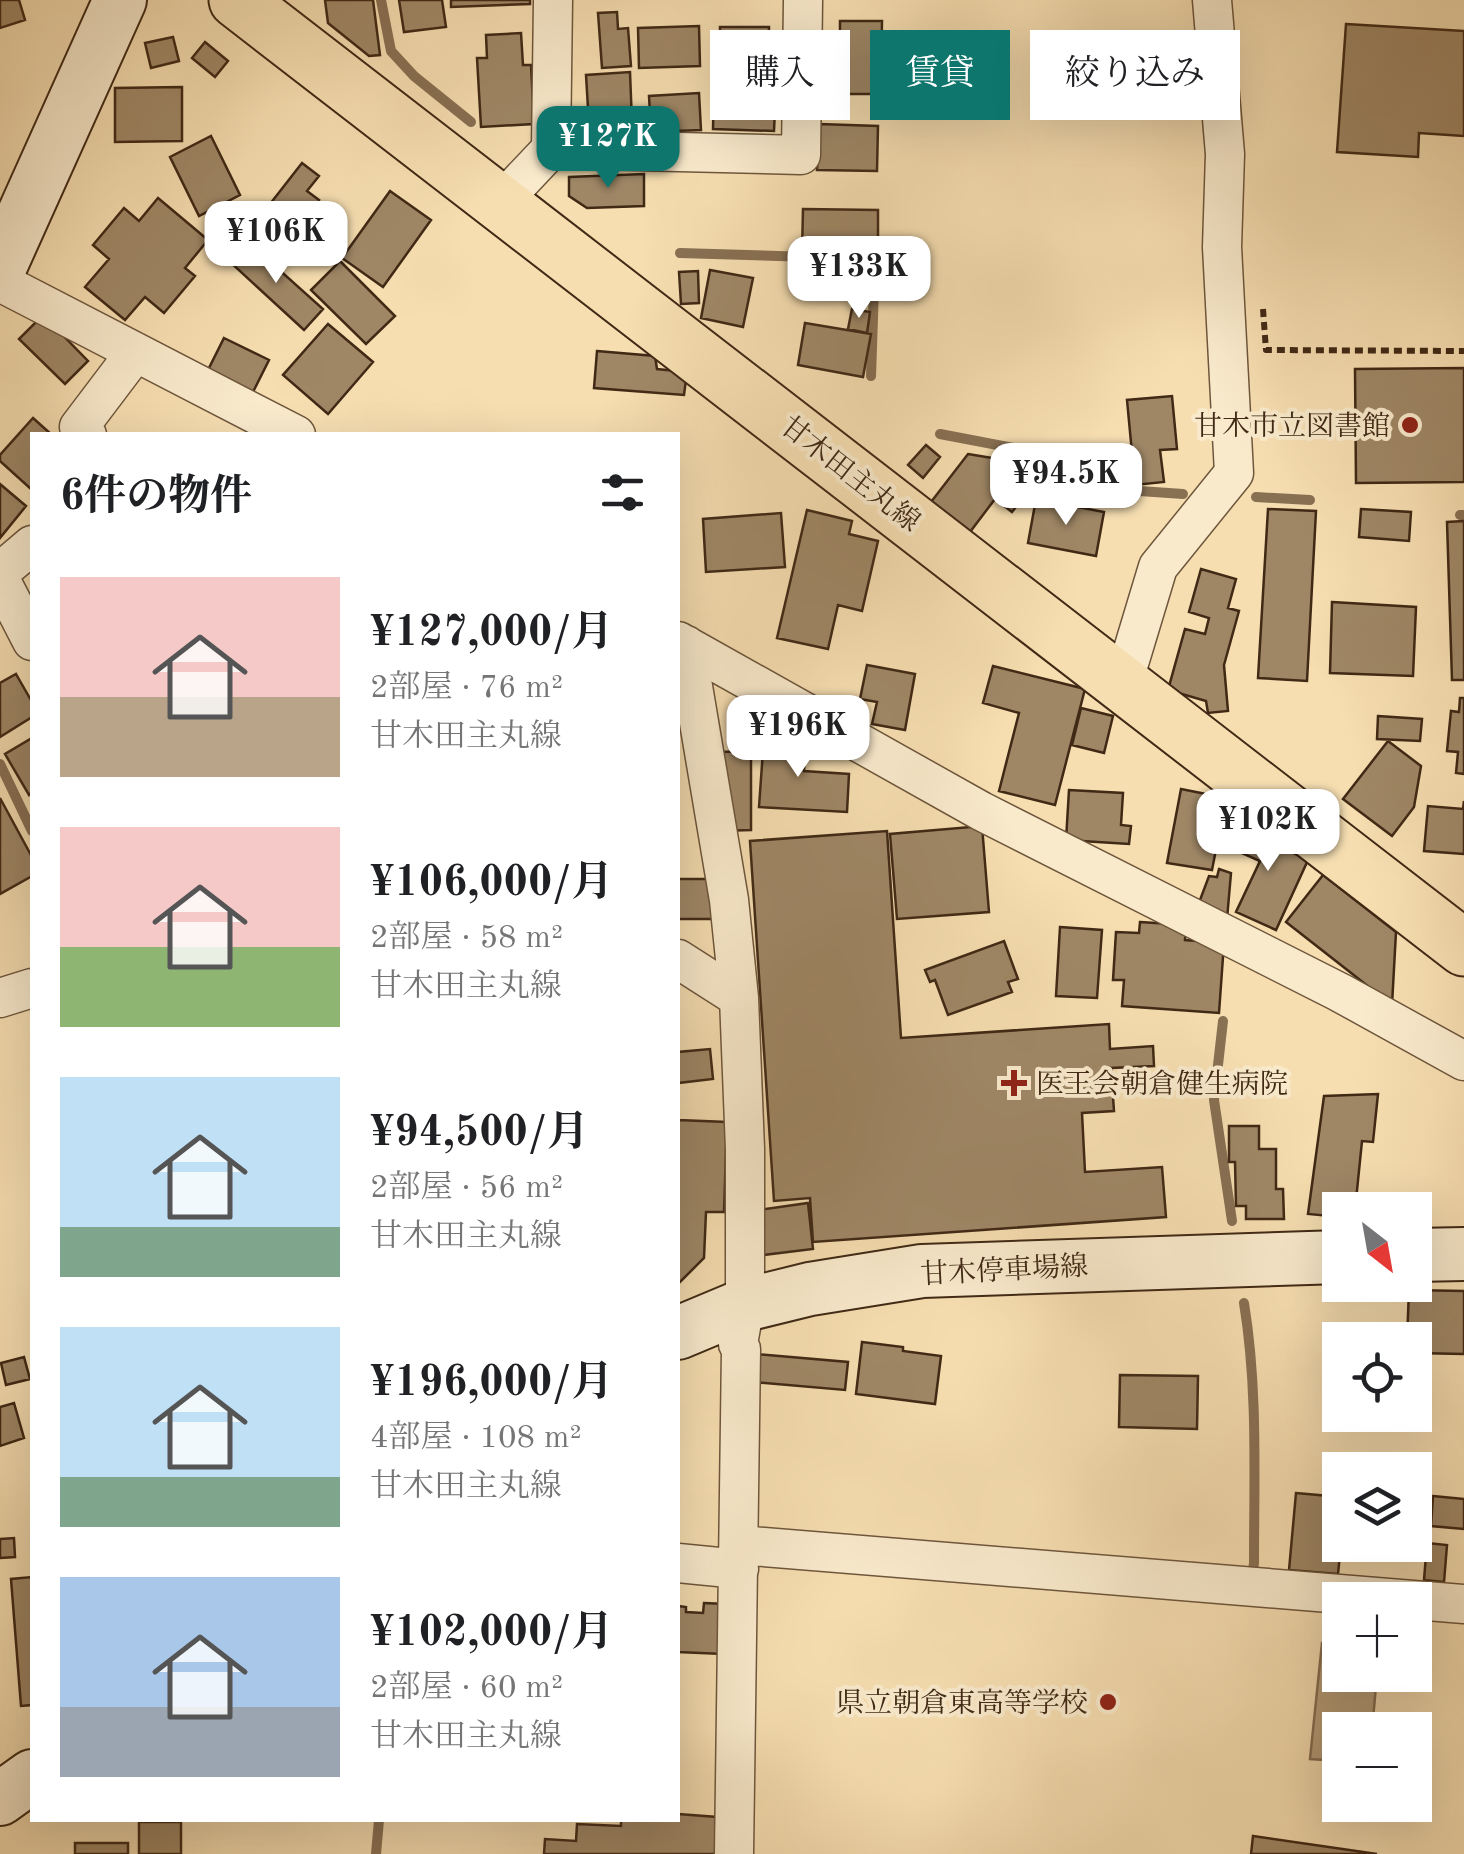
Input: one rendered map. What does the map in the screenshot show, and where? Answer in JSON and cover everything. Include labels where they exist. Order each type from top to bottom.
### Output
[{"type":"main road","points":[[0,267],[120,0]]},
{"type":"main road","name":"甘木田主丸線","points":[[237,0],[1464,948]]},
{"type":"main road","points":[[1432,1255],[1464,1254]]},
{"type":"main road","name":"甘木停車場線","points":[[680,1332],[745,1305],[810,1289],[922,1271],[1322,1259]]},
{"type":"main road","points":[[0,1799],[30,1777]]},
{"type":"street","points":[[500,203],[552,149],[553,0]]},
{"type":"street","points":[[552,149],[801,155],[803,0]]},
{"type":"street","points":[[1123,683],[1158,567],[1234,473],[1222,247],[1224,154],[1212,0]]},
{"type":"street","points":[[0,282],[291,432]]},
{"type":"street","points":[[84,432],[79,428],[134,353]]},
{"type":"street","points":[[30,547],[0,576],[30,637]]},
{"type":"street","points":[[682,643],[730,900],[739,998],[745,1149],[745,1305],[738,1344],[741,1348],[734,1854]]},
{"type":"street","points":[[682,643],[981,810],[1339,992],[1464,1061]]},
{"type":"street","points":[[680,960],[739,998]]},
{"type":"street","points":[[0,998],[30,989]]},
{"type":"street","points":[[680,1564],[739,1557],[1249,1586],[1464,1604]]},
{"type":"path","points":[[1262,293],[1266,350],[1464,351]]},
{"type":"shaded area","points":[[1322,1643],[1322,1692],[1375,1692],[1374,1712],[1322,1712],[1322,1760],[1310,1759]]},
{"type":"building","points":[[0,0],[19,0],[25,20],[0,28]]},
{"type":"building","points":[[325,0],[373,0],[380,55],[369,56],[328,23]]},
{"type":"building","points":[[399,0],[442,0],[446,27],[404,32]]},
{"type":"building","points":[[451,0],[530,0],[530,4],[451,7]]},
{"type":"building","points":[[617,12],[618,29],[628,28],[631,66],[602,68],[598,13]]},
{"type":"building","points":[[840,21],[882,21],[882,30],[870,30],[870,94],[850,94],[850,30],[840,30]]},
{"type":"building","points":[[1346,24],[1464,31],[1464,136],[1419,133],[1418,157],[1337,152]]},
{"type":"building","points":[[699,26],[700,66],[639,68],[638,28]]},
{"type":"building","points":[[720,27],[769,27],[769,30]]},
{"type":"building","points":[[521,33],[523,65],[531,65],[534,124],[481,127],[477,58],[487,58],[486,35]]},
{"type":"building","points":[[173,37],[179,61],[151,68],[145,43]]},
{"type":"building","points":[[205,42],[228,61],[215,77],[192,58]]},
{"type":"building","points":[[630,72],[632,123],[589,125],[586,75]]},
{"type":"building","points":[[182,87],[182,141],[115,142],[115,88]]},
{"type":"building","points":[[699,93],[701,130],[651,132],[649,96]]},
{"type":"building","points":[[713,120],[774,120],[774,131],[713,129]]},
{"type":"building","points":[[819,124],[878,126],[877,171],[817,170]]},
{"type":"building","points":[[211,136],[240,195],[199,216],[170,157]]},
{"type":"building","points":[[302,163],[319,176],[307,191],[319,200],[278,254],[249,231]]},
{"type":"building","points":[[644,174],[644,206],[587,208],[569,196],[569,177]]},
{"type":"building","points":[[390,191],[431,220],[383,287],[342,258]]},
{"type":"building","points":[[158,198],[208,240],[185,268],[195,276],[164,313],[145,297],[125,320],[85,287],[109,259],[93,245],[124,208],[139,221]]},
{"type":"building","points":[[803,209],[878,210],[878,253],[802,252]]},
{"type":"building","points":[[247,241],[323,309],[304,330],[229,261]]},
{"type":"building","points":[[340,261],[395,316],[366,344],[311,290]]},
{"type":"building","points":[[710,270],[753,278],[743,327],[701,318]]},
{"type":"building","points":[[698,271],[699,303],[681,304],[679,272]]},
{"type":"building","points":[[852,309],[870,312],[867,333],[848,329]]},
{"type":"building","points":[[43,315],[88,361],[65,384],[19,339]]},
{"type":"building","points":[[805,323],[871,334],[863,377],[798,365]]},
{"type":"building","points":[[328,324],[373,362],[328,414],[283,375]]},
{"type":"building","points":[[224,338],[269,360],[252,394],[207,372]]},
{"type":"building","points":[[597,351],[655,356],[657,369],[687,372],[684,395],[594,388]]},
{"type":"building","name":"甘木市立図書館","points":[[1464,368],[1464,482],[1356,483],[1355,369]]},
{"type":"building","points":[[1172,396],[1177,449],[1160,450],[1164,482],[1135,485],[1127,400]]},
{"type":"building","points":[[33,418],[49,432],[30,432],[30,488],[0,461],[0,455]]},
{"type":"building","points":[[926,445],[940,457],[923,478],[908,465]]},
{"type":"building","points":[[968,454],[1022,463],[1012,475],[1030,489],[1012,512],[995,499],[970,532],[931,502]]},
{"type":"building","points":[[0,484],[26,506],[0,538]]},
{"type":"building","points":[[1036,499],[1104,512],[1096,556],[1028,543]]},
{"type":"building","points":[[1268,509],[1316,511],[1307,681],[1258,678]]},
{"type":"building","points":[[1361,509],[1411,512],[1409,541],[1359,537]]},
{"type":"building","points":[[807,510],[852,521],[849,534],[878,541],[862,611],[838,605],[828,649],[777,638]]},
{"type":"building","points":[[781,513],[785,567],[706,572],[703,519]]},
{"type":"building","points":[[1464,521],[1464,680],[1452,680],[1447,522]]},
{"type":"building","points":[[1201,569],[1236,579],[1228,608],[1239,611],[1224,665],[1228,711],[1208,713],[1206,701],[1168,690],[1185,629],[1205,634],[1209,618],[1189,612]]},
{"type":"building","points":[[1332,602],[1416,607],[1413,676],[1330,673]]},
{"type":"building","points":[[867,665],[915,674],[905,730],[872,724],[877,702],[860,699]]},
{"type":"building","points":[[993,666],[1085,689],[1055,805],[999,791],[1019,713],[983,703]]},
{"type":"building","points":[[16,674],[30,698],[30,718],[0,737],[0,683]]},
{"type":"building","points":[[1460,698],[1464,698],[1464,774],[1456,773],[1458,752],[1447,751],[1451,711],[1459,712]]},
{"type":"building","points":[[1081,708],[1113,716],[1104,753],[1072,745]]},
{"type":"building","points":[[1378,716],[1422,719],[1420,741],[1377,739]]},
{"type":"building","points":[[764,736],[806,739],[804,771],[849,774],[847,812],[759,807]]},
{"type":"building","points":[[30,739],[29,795],[5,754]]},
{"type":"building","points":[[1388,741],[1421,766],[1414,807],[1392,836],[1343,799]]},
{"type":"building","points":[[751,751],[751,830],[719,831],[719,752]]},
{"type":"building","points":[[1181,789],[1226,798],[1212,870],[1167,863]]},
{"type":"building","points":[[1069,790],[1123,793],[1121,825],[1131,826],[1129,844],[1066,840]]},
{"type":"building","points":[[0,798],[30,853],[30,877],[0,894]]},
{"type":"building","points":[[1464,801],[1464,854],[1424,851],[1428,806],[1463,809]]},
{"type":"building","points":[[1246,819],[1286,836],[1281,847],[1308,860],[1276,930],[1236,912],[1260,861],[1233,849]]},
{"type":"building","points":[[982,826],[989,912],[897,919],[890,834]]},
{"type":"building","points":[[887,831],[901,1038],[1109,1024],[1110,1049],[1153,1046],[1154,1066],[1111,1068],[1114,1111],[1082,1113],[1085,1172],[1162,1167],[1166,1217],[813,1242],[810,1198],[774,1201],[750,841]]},
{"type":"building","points":[[1219,869],[1231,873],[1227,919],[1197,908],[1209,876],[1217,877]]},
{"type":"building","points":[[1323,875],[1396,932],[1392,1005],[1286,922]]},
{"type":"building","points":[[680,879],[714,879],[714,919],[680,919]]},
{"type":"building","points":[[1140,922],[1186,925],[1185,940],[1224,943],[1219,1013],[1122,1006],[1124,980],[1113,980],[1116,932],[1139,933]]},
{"type":"building","points":[[1060,927],[1102,930],[1097,998],[1056,996]]},
{"type":"building","points":[[1004,941],[1018,979],[1008,982],[1012,992],[948,1015],[935,980],[930,982],[925,970]]},
{"type":"building","points":[[710,1049],[713,1079],[680,1083],[680,1052]]},
{"type":"building","points":[[1378,1094],[1373,1142],[1362,1141],[1357,1192],[1322,1192],[1322,1215],[1308,1214],[1324,1096]]},
{"type":"building","points":[[680,1120],[727,1122],[724,1212],[706,1212],[704,1258],[680,1282]]},
{"type":"building","points":[[1229,1126],[1259,1126],[1259,1149],[1276,1149],[1276,1189],[1283,1189],[1284,1219],[1246,1219],[1246,1206],[1236,1206],[1235,1162],[1229,1162]]},
{"type":"building","points":[[808,1203],[813,1249],[763,1255],[758,1210]]},
{"type":"building","points":[[1432,1290],[1464,1291],[1464,1354],[1432,1353],[1432,1322],[1408,1322],[1409,1302],[1432,1302]]},
{"type":"building","points":[[862,1342],[941,1356],[935,1404],[856,1394]]},
{"type":"building","points":[[756,1354],[848,1362],[845,1390],[753,1382]]},
{"type":"building","points":[[24,1357],[30,1379],[6,1385],[1,1363]]},
{"type":"building","points":[[1120,1375],[1198,1376],[1197,1429],[1119,1427]]},
{"type":"building","points":[[14,1403],[24,1438],[0,1446],[0,1407]]},
{"type":"building","points":[[1296,1493],[1322,1495],[1322,1562],[1339,1562],[1338,1574],[1289,1570]]},
{"type":"building","points":[[1433,1496],[1464,1499],[1464,1529],[1432,1526]]},
{"type":"building","points":[[14,1538],[15,1557],[0,1558],[0,1539]]},
{"type":"building","points":[[1432,1544],[1447,1545],[1444,1582],[1424,1580],[1425,1562],[1432,1562]]},
{"type":"building","points":[[30,1577],[30,1705],[21,1706],[11,1579]]},
{"type":"building","points":[[704,1603],[726,1604],[723,1654],[680,1652],[680,1606],[686,1607],[686,1612],[703,1613]]},
{"type":"building","points":[[680,1814],[717,1817],[715,1854],[544,1854],[545,1839],[576,1841],[577,1824],[621,1826],[621,1822],[680,1822]]},
{"type":"building","points":[[139,1822],[181,1822],[181,1854],[139,1854]]},
{"type":"building","points":[[1253,1836],[1377,1854],[1251,1854]]},
{"type":"building","points":[[75,1843],[128,1843],[128,1854],[75,1854]]},
{"type":"waterway","points":[[381,0],[391,51],[414,76],[471,122]]},
{"type":"waterway","points":[[680,253],[875,259],[871,376]]},
{"type":"waterway","points":[[940,434],[1081,461],[1125,490],[1183,494]]},
{"type":"waterway","points":[[1256,497],[1310,500]]},
{"type":"waterway","points":[[0,764],[30,827]]},
{"type":"waterway","points":[[1223,1021],[1214,1100],[1232,1221]]},
{"type":"waterway","points":[[1244,1303],[1255,1465],[1252,1577]]},
{"type":"waterway","points":[[376,1854],[379,1822]]},
{"type":"place","name":"甘木市立図書館","points":[[1410,425]]},
{"type":"place","name":"医王会朝倉健生病院","points":[[1014,1083]]},
{"type":"place","name":"県立朝倉東高等学校","points":[[1108,1702]]}]
